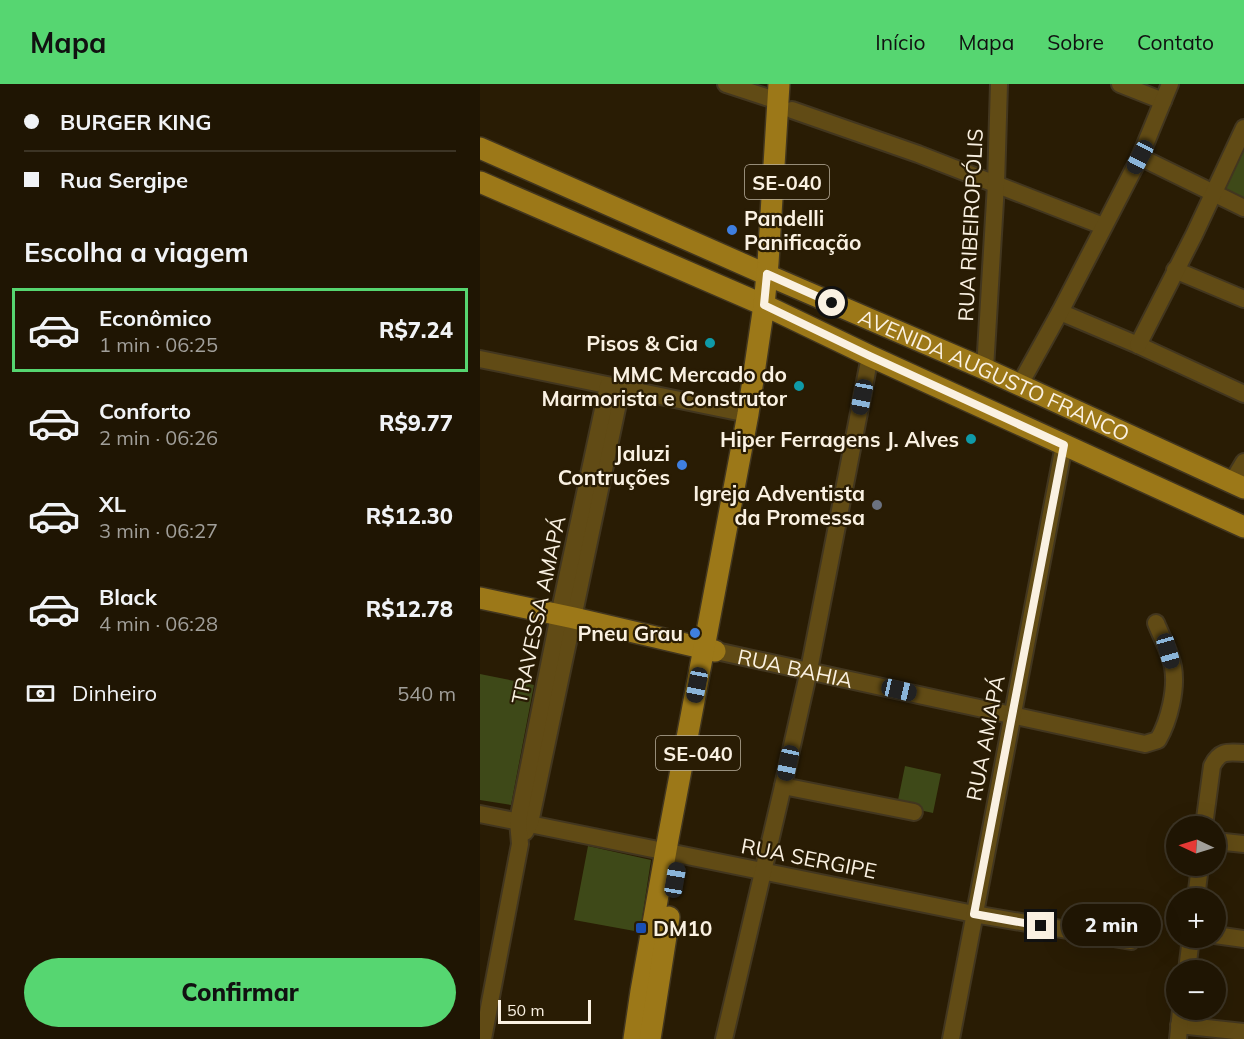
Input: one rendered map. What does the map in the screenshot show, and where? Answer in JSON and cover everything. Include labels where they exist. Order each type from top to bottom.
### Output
[{"type":"main road","name":"SE-040","points":[[710,650],[739,530],[771,308],[783,98],[793,84]]},
{"type":"main road","name":"AVENIDA AUGUSTO FRANCO","points":[[480,148],[985,369],[1238,485]]},
{"type":"main road","name":"AVENIDA AUGUSTO FRANCO","points":[[480,182],[771,308],[870,356],[1244,527]]},
{"type":"main road","name":"SE-040","points":[[634,1039],[641,991],[673,853],[710,650],[747,414],[771,308]]},
{"type":"main road","name":"RUA BAHIA","points":[[480,598],[710,650]]},
{"type":"main road","name":"SE-040","points":[[650,1039],[673,853]]},
{"type":"street","points":[[726,84],[783,98],[918,154],[1103,226]]},
{"type":"street","name":"RUA RIBEIROPÓLIS","points":[[985,369],[996,184],[999,84]]},
{"type":"street","points":[[1120,84],[1163,101]]},
{"type":"street","points":[[1019,386],[1140,157],[1170,84]]},
{"type":"street","points":[[1138,345],[1214,194],[1244,128]]},
{"type":"street","points":[[1140,157],[1244,208]]},
{"type":"street","points":[[1175,270],[1244,299]]},
{"type":"street","points":[[1060,312],[1244,394]]},
{"type":"street","points":[[724,1039],[808,670],[870,356]]},
{"type":"street","points":[[480,359],[747,414]]},
{"type":"street","name":"TRAVESSA AMAPÁ","points":[[483,1039],[524,822],[614,387]]},
{"type":"street","name":"RUA AMAPÁ","points":[[951,1039],[1064,445]]},
{"type":"street","points":[[1238,485],[1244,462]]},
{"type":"street","name":"RUA BAHIA","points":[[710,650],[1144,744],[1158,740],[1163,731],[1173,683],[1173,668],[1156,623]]},
{"type":"street","points":[[1205,816],[1212,766],[1221,754],[1237,753]]},
{"type":"street","points":[[783,786],[914,812]]},
{"type":"street","name":"RUA SERGIPE","points":[[480,814],[974,914],[1131,941]]},
{"type":"street","points":[[1226,842],[1244,844]]},
{"type":"street","points":[[1226,937],[1244,939]]},
{"type":"street","points":[[1180,1025],[1244,1032]]},
{"type":"green space","points":[[1244,135],[1244,200],[1220,187]]},
{"type":"green space","points":[[480,674],[534,685],[511,805],[480,800]]},
{"type":"green space","points":[[905,766],[941,774],[933,813],[897,805]]},
{"type":"green space","points":[[588,846],[651,860],[640,932],[574,920]]},
{"type":"place","name":"Pandelli Panificação","points":[[732,230]]},
{"type":"place","name":"Pisos & Cia","points":[[710,343]]},
{"type":"place","name":"MMC Mercado do Marmorista e Construtor","points":[[799,386]]},
{"type":"place","name":"Hiper Ferragens J. Alves","points":[[971,439]]},
{"type":"place","name":"Jaluzi Contruções","points":[[682,465]]},
{"type":"place","name":"Igreja Adventista da Promessa","points":[[877,505]]},
{"type":"place","name":"Pneu Grau","points":[[695,633]]},
{"type":"place","name":"DM10","points":[[641,928]]},
{"type":"route","points":[[832,303],[767,274],[764,305],[1064,445],[974,914],[1041,926]]}]
